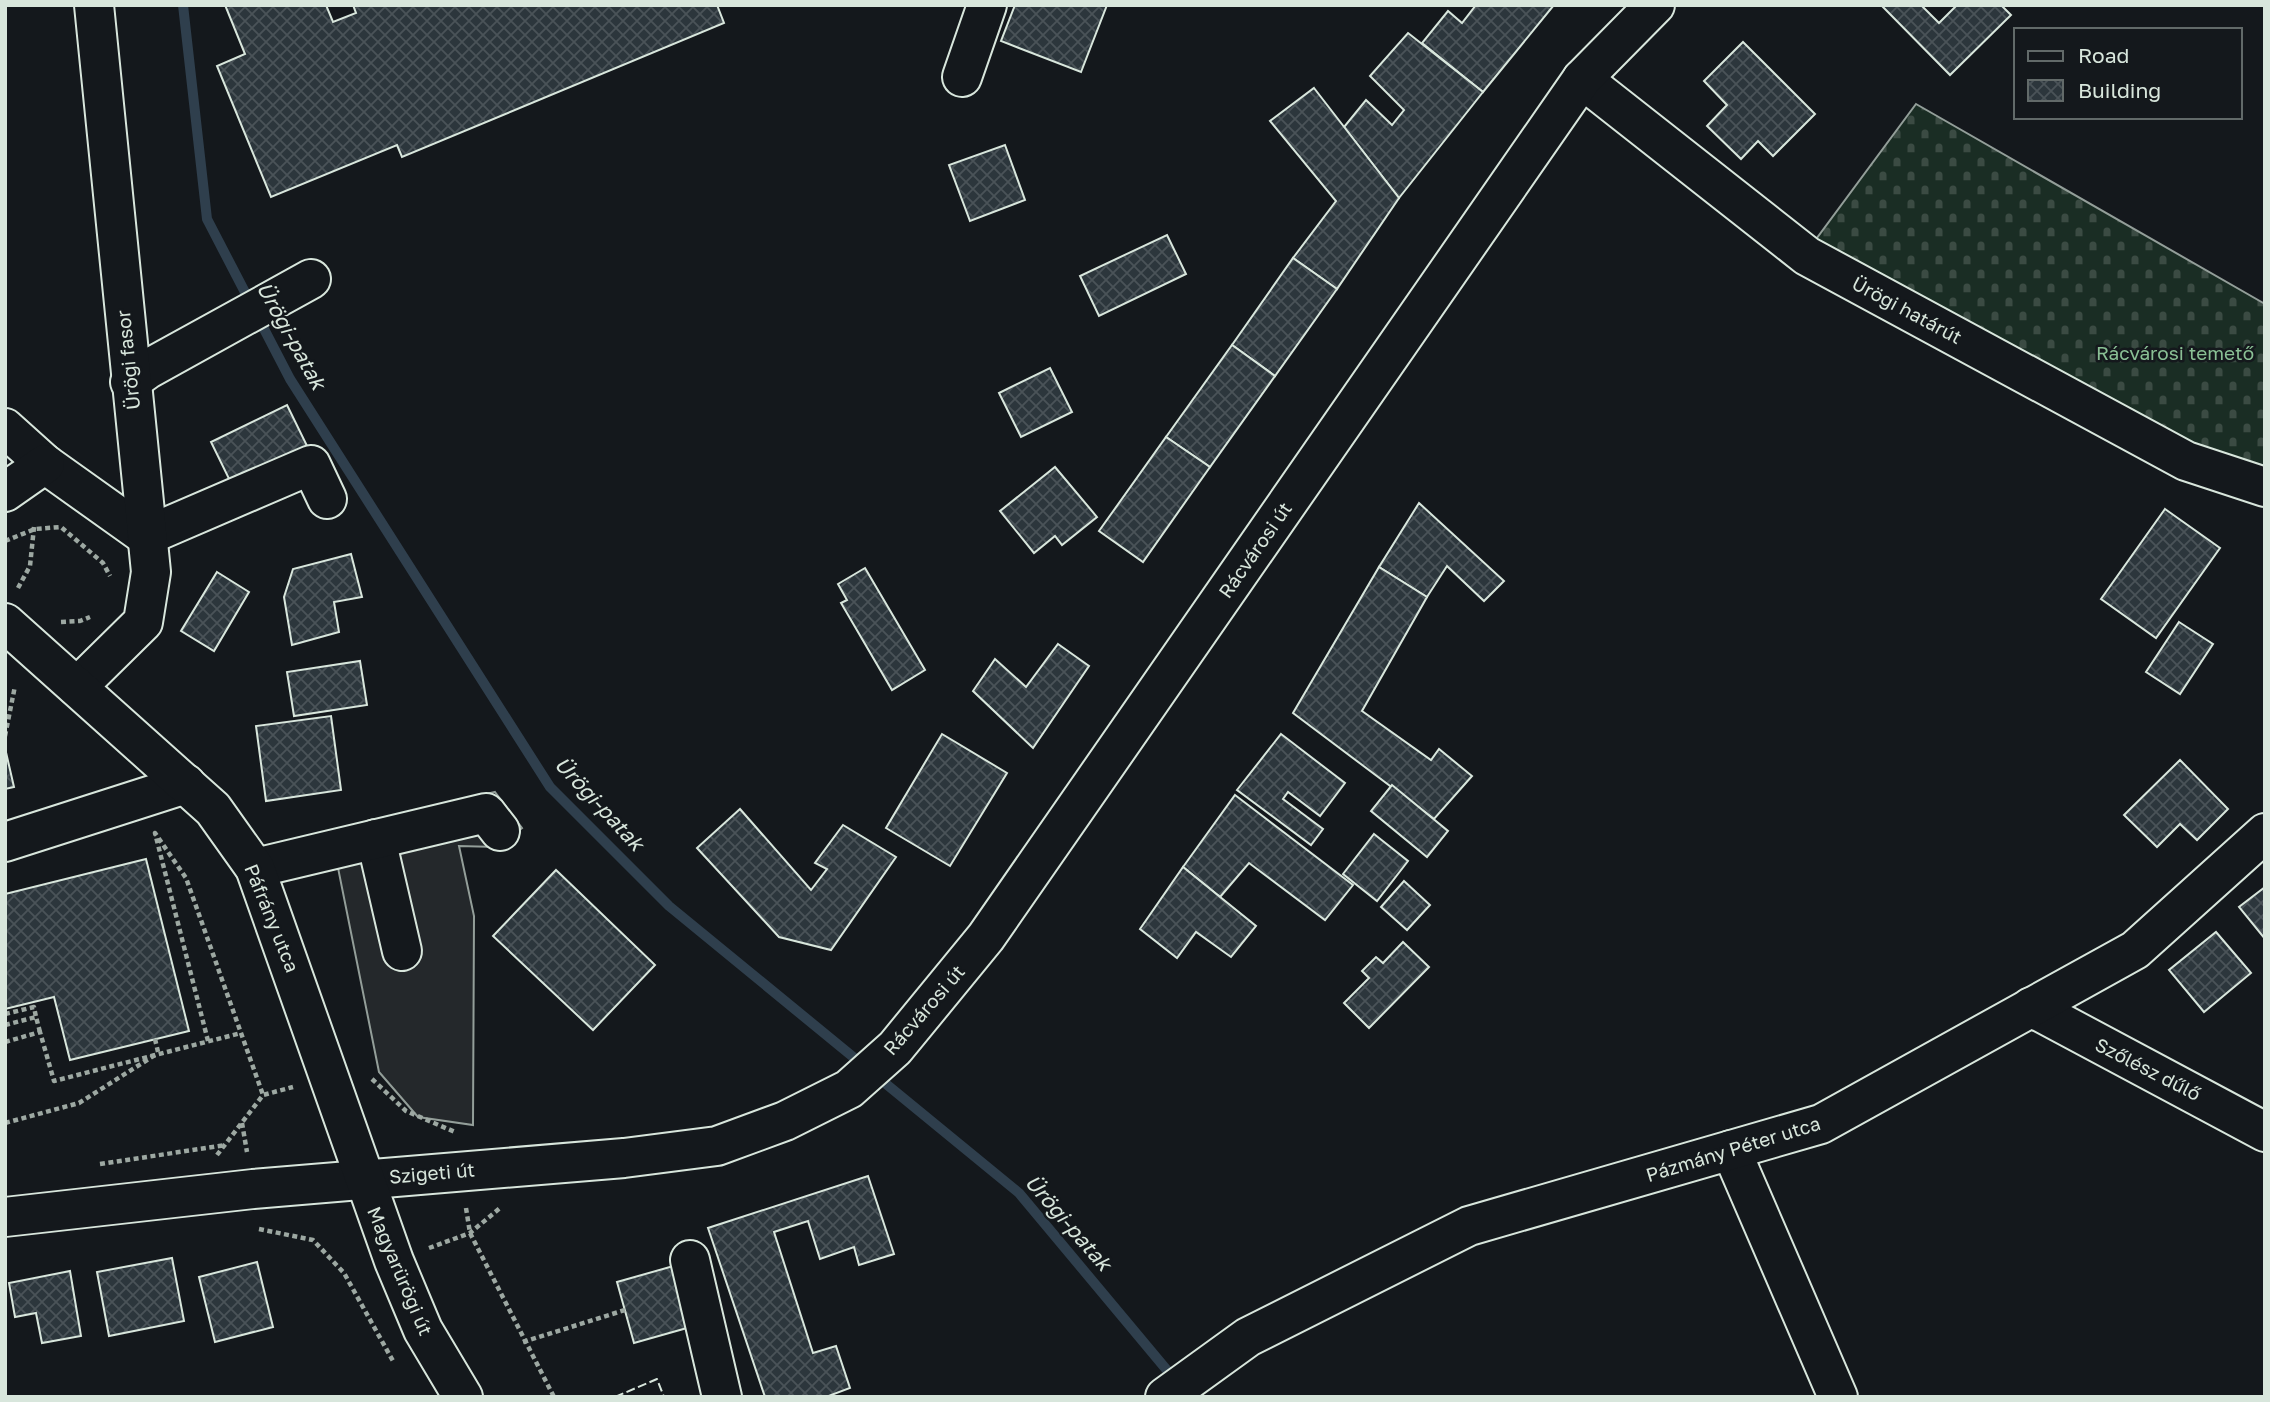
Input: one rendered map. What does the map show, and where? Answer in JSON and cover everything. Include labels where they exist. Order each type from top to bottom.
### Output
[{"type":"street","name":"Ürögi fasor","points":[[77,687],[143,622],[151,572],[94,5]]},
{"type":"street","points":[[962,77],[988,5]]},
{"type":"street","name":"Rácvárosi út","points":[[849,1089],[895,1048],[986,937],[1582,79],[1655,5]]},
{"type":"street","name":"Ürögi határút","points":[[1582,79],[1807,256],[2186,461],[2265,487]]},
{"type":"street","points":[[130,382],[148,369],[311,279]]},
{"type":"street","points":[[5,428],[45,464],[146,536],[311,465],[327,499]]},
{"type":"street","points":[[5,492],[45,464]]},
{"type":"street","name":"Páfrány utca","points":[[11,606],[77,687],[214,809],[255,867],[363,1179]]},
{"type":"street","points":[[5,842],[186,783]]},
{"type":"street","points":[[255,867],[486,813],[500,831]]},
{"type":"street","name":"Pázmány Péter utca","points":[[1164,1397],[1248,1337],[1469,1226],[1821,1124],[2135,950],[2265,832]]},
{"type":"street","points":[[376,839],[402,951]]},
{"type":"street","name":"Szőlész dűlő","points":[[2031,1007],[2265,1132]]},
{"type":"street","name":"Szigeti út","points":[[5,1217],[363,1179],[624,1158],[717,1146],[785,1121],[849,1089]]},
{"type":"street","points":[[1731,1150],[1838,1397]]},
{"type":"street","name":"Magyarürögi út","points":[[363,1179],[423,1330],[463,1397]]},
{"type":"street","points":[[690,1260],[722,1397]]},
{"type":"path","points":[[5,541],[36,528],[61,527],[103,563],[110,574],[111,584]]},
{"type":"path","points":[[11,606],[30,566],[36,528]]},
{"type":"path","points":[[57,623],[80,621],[92,616]]},
{"type":"path","points":[[5,678],[25,695]]},
{"type":"path","points":[[5,736],[15,686]]},
{"type":"path","points":[[208,1041],[155,833],[186,878],[263,1095]]},
{"type":"path","points":[[5,1014],[34,1007],[54,1081],[241,1033]]},
{"type":"path","points":[[5,1026],[36,1017]]},
{"type":"path","points":[[5,1042],[40,1032]]},
{"type":"path","points":[[155,1039],[159,1052]]},
{"type":"path","points":[[5,1123],[79,1103],[159,1052]]},
{"type":"path","points":[[88,1166],[226,1145],[263,1095],[330,1078],[368,1075],[406,1111],[446,1129]]},
{"type":"path","points":[[261,1229],[313,1240],[344,1273]]},
{"type":"path","points":[[471,1233],[523,1342],[554,1397]]},
{"type":"path","points":[[523,1342],[625,1310]]},
{"type":"green space","name":"Rácvárosi temető","points":[[1916,104],[2265,304],[2265,487],[1814,242]]},
{"type":"shaded area","points":[[495,792],[522,828],[497,847],[459,846],[474,916],[473,1125],[418,1117],[379,1072],[333,843],[420,810]]},
{"type":"building","points":[[225,5],[326,5],[333,22],[356,13],[353,5],[717,5],[724,23],[402,157],[397,145],[271,197],[217,66],[245,54]]},
{"type":"building","points":[[1015,5],[1107,5],[1081,72],[1001,41]]},
{"type":"building","points":[[1476,5],[1554,5],[1483,92],[1422,43],[1448,11],[1462,23]]},
{"type":"building","points":[[1881,5],[1921,5],[1939,23],[1957,5],[2001,5],[2011,15],[1950,75]]},
{"type":"building","points":[[1408,33],[1483,92],[1399,198],[1344,127],[1366,100],[1392,125],[1404,110],[1370,76]]},
{"type":"building","points":[[1743,42],[1815,114],[1773,156],[1758,141],[1741,159],[1707,126],[1727,105],[1704,81]]},
{"type":"building","points":[[1314,88],[1399,198],[1337,289],[1293,258],[1336,201],[1270,121]]},
{"type":"building","points":[[1005,145],[1025,200],[970,221],[949,165]]},
{"type":"building","points":[[1167,235],[1186,274],[1099,316],[1080,276]]},
{"type":"building","points":[[1293,258],[1337,289],[1275,376],[1232,345]]},
{"type":"building","points":[[1232,345],[1275,376],[1210,467],[1166,437]]},
{"type":"building","points":[[1050,368],[1072,412],[1021,437],[999,393]]},
{"type":"building","points":[[287,405],[310,452],[234,489],[211,442]]},
{"type":"building","points":[[1166,437],[1210,467],[1143,562],[1099,531]]},
{"type":"building","points":[[1055,467],[1097,517],[1062,545],[1055,536],[1034,553],[1000,511]]},
{"type":"building","points":[[1419,503],[1504,581],[1484,601],[1447,566],[1427,597],[1379,567]]},
{"type":"building","points":[[2165,509],[2220,548],[2156,638],[2101,599]]},
{"type":"building","points":[[351,554],[362,597],[334,602],[339,632],[292,645],[284,597],[293,569]]},
{"type":"building","points":[[1379,567],[1427,597],[1362,711],[1431,760],[1439,749],[1472,776],[1434,819],[1293,713]]},
{"type":"building","points":[[865,568],[925,670],[892,690],[841,603],[847,600],[838,584]]},
{"type":"building","points":[[217,572],[249,592],[214,651],[181,631]]},
{"type":"building","points":[[2179,622],[2213,644],[2180,694],[2146,672]]},
{"type":"building","points":[[1058,644],[1089,666],[1033,748],[973,691],[995,659],[1026,687]]},
{"type":"building","points":[[360,661],[367,705],[294,716],[287,672]]},
{"type":"building","points":[[331,716],[341,790],[266,801],[256,726]]},
{"type":"building","points":[[942,734],[1007,773],[950,866],[886,828]]},
{"type":"building","points":[[1281,734],[1345,783],[1320,816],[1288,792],[1283,799],[1323,829],[1311,845],[1237,790]]},
{"type":"building","points":[[5,748],[14,787],[5,789]]},
{"type":"building","points":[[2180,760],[2228,809],[2197,840],[2180,824],[2157,847],[2124,815]]},
{"type":"building","points":[[1392,785],[1448,831],[1427,857],[1371,811]]},
{"type":"building","points":[[1235,795],[1353,885],[1325,920],[1249,863],[1220,897],[1183,867]]},
{"type":"building","points":[[740,809],[811,890],[827,869],[815,863],[843,825],[896,857],[831,950],[779,937],[697,848]]},
{"type":"building","points":[[1374,834],[1408,861],[1377,901],[1343,874]]},
{"type":"building","points":[[146,859],[189,1031],[70,1060],[54,997],[5,1009],[5,894]]},
{"type":"building","points":[[1183,867],[1256,926],[1231,957],[1196,932],[1177,958],[1140,929]]},
{"type":"building","points":[[556,870],[655,965],[593,1030],[493,936]]},
{"type":"building","points":[[1404,881],[1430,905],[1407,930],[1381,907]]},
{"type":"building","points":[[2265,887],[2265,939],[2239,907]]},
{"type":"building","points":[[2216,932],[2251,973],[2204,1012],[2169,970]]},
{"type":"building","points":[[1403,942],[1429,967],[1369,1028],[1344,1003],[1369,978],[1362,971],[1376,957],[1383,963]]},
{"type":"building","points":[[868,1176],[894,1254],[859,1265],[854,1247],[820,1259],[808,1221],[774,1232],[813,1353],[836,1346],[850,1388],[826,1397],[765,1397],[708,1228]]},
{"type":"building","points":[[172,1258],[184,1321],[109,1336],[97,1272]]},
{"type":"building","points":[[257,1262],[273,1327],[215,1342],[199,1277]]},
{"type":"building","points":[[677,1265],[694,1326],[634,1343],[617,1282]]},
{"type":"building","points":[[70,1271],[81,1336],[42,1343],[36,1313],[15,1317],[9,1283]]},
{"type":"waterway","name":"Ürögi-patak","points":[[183,5],[207,219],[290,379],[550,787],[669,906],[1019,1193],[1176,1381]]},
{"type":"fence","points":[[615,1397],[657,1379],[664,1397]]}]
